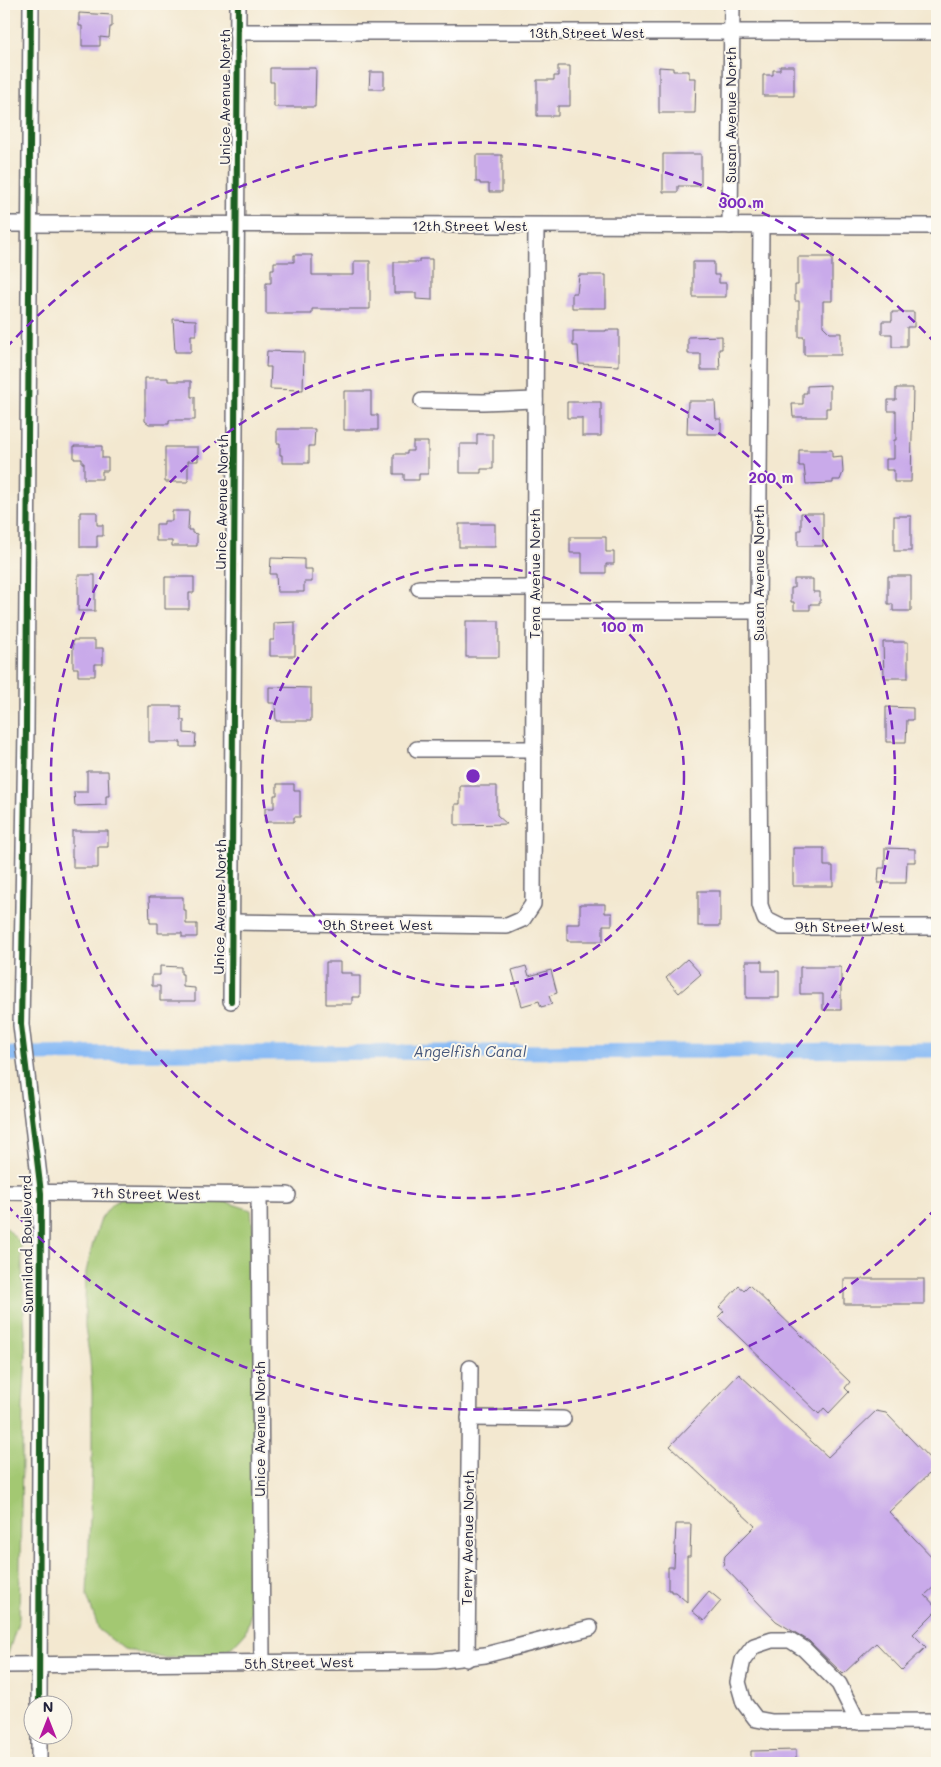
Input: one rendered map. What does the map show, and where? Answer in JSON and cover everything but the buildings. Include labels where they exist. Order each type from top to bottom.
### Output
[{"type":"street","name":"Sunniland Boulevard","points":[[31,4],[26,730],[21,1025],[41,1193],[39,1694]]},
{"type":"street","name":"Unice Avenue North","points":[[231,1000],[238,4]]},
{"type":"street","name":"Susan Avenue North","points":[[730,226],[732,4]]},
{"type":"street","name":"13th Street West","points":[[238,32],[937,32]]},
{"type":"street","name":"12th Street West","points":[[4,224],[937,226]]},
{"type":"street","name":"Tena Avenue North","points":[[523,919],[533,904],[536,226]]},
{"type":"street","name":"Susan Avenue North","points":[[761,226],[758,855],[760,905],[765,919]]},
{"type":"street","points":[[422,401],[482,402],[535,400]]},
{"type":"street","points":[[419,588],[535,588]]},
{"type":"street","points":[[535,610],[758,612]]},
{"type":"street","points":[[417,749],[534,749]]},
{"type":"street","name":"9th Street West","points":[[232,922],[507,926],[523,919]]},
{"type":"street","name":"9th Street West","points":[[765,919],[780,927],[937,927]]},
{"type":"street","name":"7th Street West","points":[[4,1192],[288,1195]]},
{"type":"street","name":"Unice Avenue North","points":[[259,1195],[262,1663]]},
{"type":"street","name":"Terry Avenue North","points":[[467,1659],[470,1368]]},
{"type":"street","points":[[470,1418],[562,1419]]},
{"type":"street","name":"5th Street West","points":[[4,1665],[435,1661],[467,1659],[590,1628]]},
{"type":"street","points":[[858,1722],[839,1684],[804,1649],[790,1640],[772,1640],[754,1646],[743,1660],[738,1682],[744,1703],[756,1718],[772,1722],[858,1722],[937,1721]]},
{"type":"street","points":[[39,1744],[39,1763]]},
{"type":"green space","points":[[205,1195],[251,1210],[254,1239],[256,1597],[245,1633],[232,1647],[209,1657],[162,1658],[124,1649],[99,1630],[87,1596],[92,1464],[92,1389],[85,1327],[86,1272],[101,1219],[111,1205],[124,1197]]},
{"type":"green space","points":[[4,1228],[7,1228],[21,1244],[26,1356],[23,1406],[19,1619],[4,1662]]},
{"type":"waterway","name":"Angelfish Canal","points":[[4,1054],[937,1050]]},
{"type":"cycle path","points":[[31,4],[26,730],[21,1025],[41,1193],[39,1694]]},
{"type":"cycle path","points":[[231,1001],[238,4]]}]
